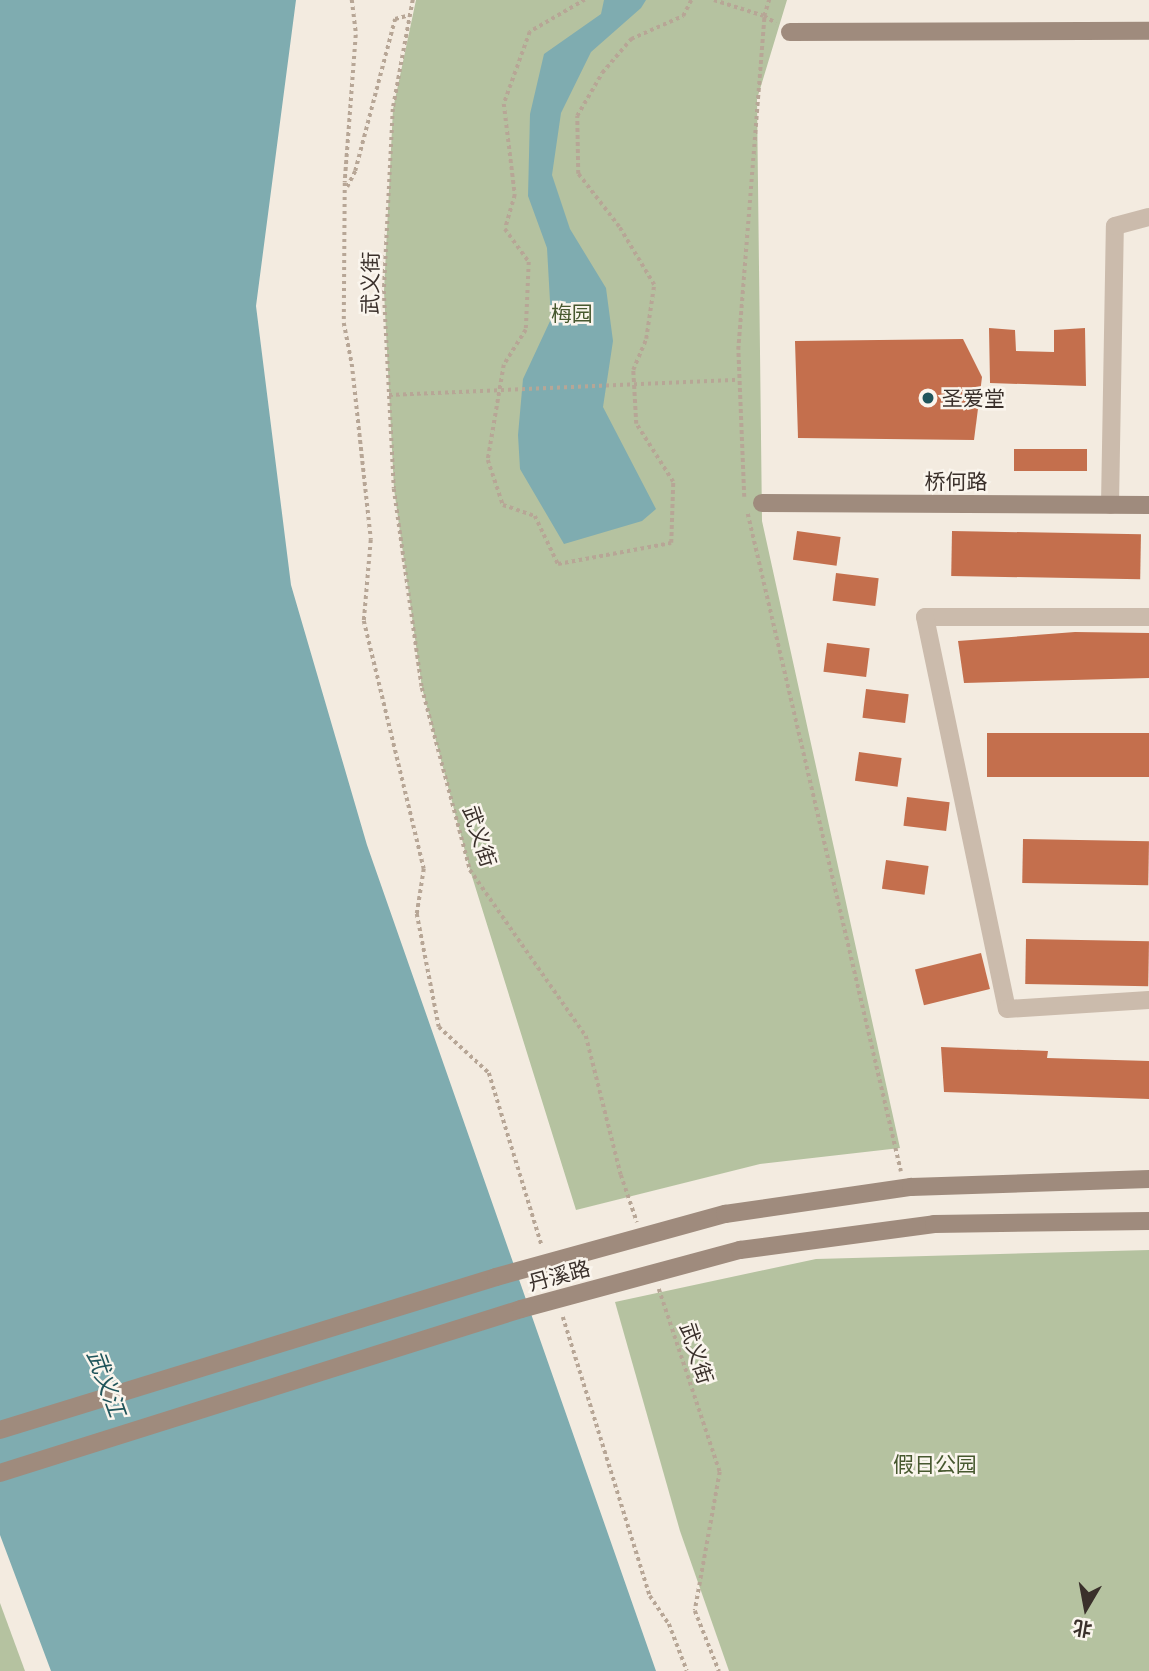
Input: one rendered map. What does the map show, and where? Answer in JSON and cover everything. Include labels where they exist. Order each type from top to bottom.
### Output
[{"type":"main road","points":[[790,32],[1149,31]]},
{"type":"main road","name":"桥何路","points":[[751,506],[1149,505]]},
{"type":"main road","name":"丹溪路","points":[[0,1430],[496,1277],[725,1214],[911,1186],[1149,1180]]},
{"type":"main road","name":"丹溪路","points":[[0,1473],[521,1309],[740,1250],[934,1224],[1149,1221]]},
{"type":"street","points":[[1111,505],[1115,226],[1149,217]]},
{"type":"street","points":[[1149,617],[925,617],[1007,1009],[1149,1000]]},
{"type":"path","points":[[352,0],[356,35],[345,191],[344,323],[352,365],[371,540],[364,621],[424,869],[416,914],[439,1027],[489,1073],[544,1254]]},
{"type":"path","name":"武义街","points":[[413,0],[393,109],[384,291],[394,489],[422,688],[470,870],[586,1036],[621,1175],[639,1227]]},
{"type":"path","points":[[585,0],[530,32],[504,104],[515,195],[505,229],[529,262],[526,330],[504,365],[488,460],[503,505],[535,516],[558,564],[671,543],[673,482],[636,424],[633,370],[646,339],[654,285],[619,227],[578,174],[577,116],[602,73],[631,39],[683,16],[691,0]]},
{"type":"path","points":[[714,0],[764,16],[790,32]]},
{"type":"path","points":[[769,0],[764,16],[738,350],[751,506],[903,1178]]},
{"type":"path","points":[[345,191],[355,171],[395,19],[410,15]]},
{"type":"path","points":[[389,395],[739,380]]},
{"type":"path","name":"武义街","points":[[656,1279],[720,1472],[695,1611],[719,1671]]},
{"type":"path","points":[[560,1305],[650,1596],[669,1624],[687,1671]]},
{"type":"green space","name":"梅园","points":[[416,0],[787,0],[757,99],[762,521],[900,1148],[760,1164],[576,1210],[470,870],[422,688],[394,489],[384,291],[393,109]]},
{"type":"green space","name":"假日公园","points":[[1149,1250],[1149,1671],[729,1671],[680,1531],[615,1302],[816,1259]]},
{"type":"green space","points":[[0,1603],[25,1671],[0,1671]]},
{"type":"water","name":"武义江","points":[[0,0],[296,0],[256,306],[291,585],[367,845],[656,1671],[51,1671],[0,1535]]},
{"type":"water","points":[[604,0],[646,0],[641,8],[591,52],[561,113],[552,175],[570,229],[606,288],[613,341],[603,407],[656,509],[642,521],[564,544],[520,469],[518,435],[523,379],[551,319],[547,248],[528,196],[530,114],[544,54],[601,14]]},
{"type":"building","points":[[989,328],[1015,330],[1016,351],[1054,352],[1054,330],[1085,328],[1086,386],[990,383]]},
{"type":"building","points":[[963,339],[982,377],[974,440],[798,438],[795,341]]},
{"type":"building","points":[[1014,449],[1087,449],[1087,471],[1014,471]]},
{"type":"building","points":[[797,531],[841,537],[837,566],[793,560]]},
{"type":"building","points":[[952,531],[1141,534],[1140,579],[951,576]]},
{"type":"building","points":[[836,573],[879,578],[875,606],[833,601]]},
{"type":"building","points":[[1075,632],[1149,633],[1149,678],[964,683],[958,641]]},
{"type":"building","points":[[827,643],[870,648],[866,677],[823,672]]},
{"type":"building","points":[[866,689],[909,694],[905,723],[862,718]]},
{"type":"building","points":[[987,733],[1149,733],[1149,777],[987,777]]},
{"type":"building","points":[[859,752],[902,758],[898,787],[855,781]]},
{"type":"building","points":[[907,797],[950,802],[946,831],[903,826]]},
{"type":"building","points":[[1023,839],[1149,841],[1148,885],[1022,883]]},
{"type":"building","points":[[886,860],[929,866],[925,895],[882,889]]},
{"type":"building","points":[[1026,939],[1149,941],[1148,986],[1025,984]]},
{"type":"building","points":[[981,953],[990,989],[924,1005],[915,969]]},
{"type":"building","points":[[941,1047],[1048,1051],[1047,1058],[1149,1061],[1149,1099],[944,1092]]},
{"type":"place","name":"圣爱堂","points":[[928,398]]}]
